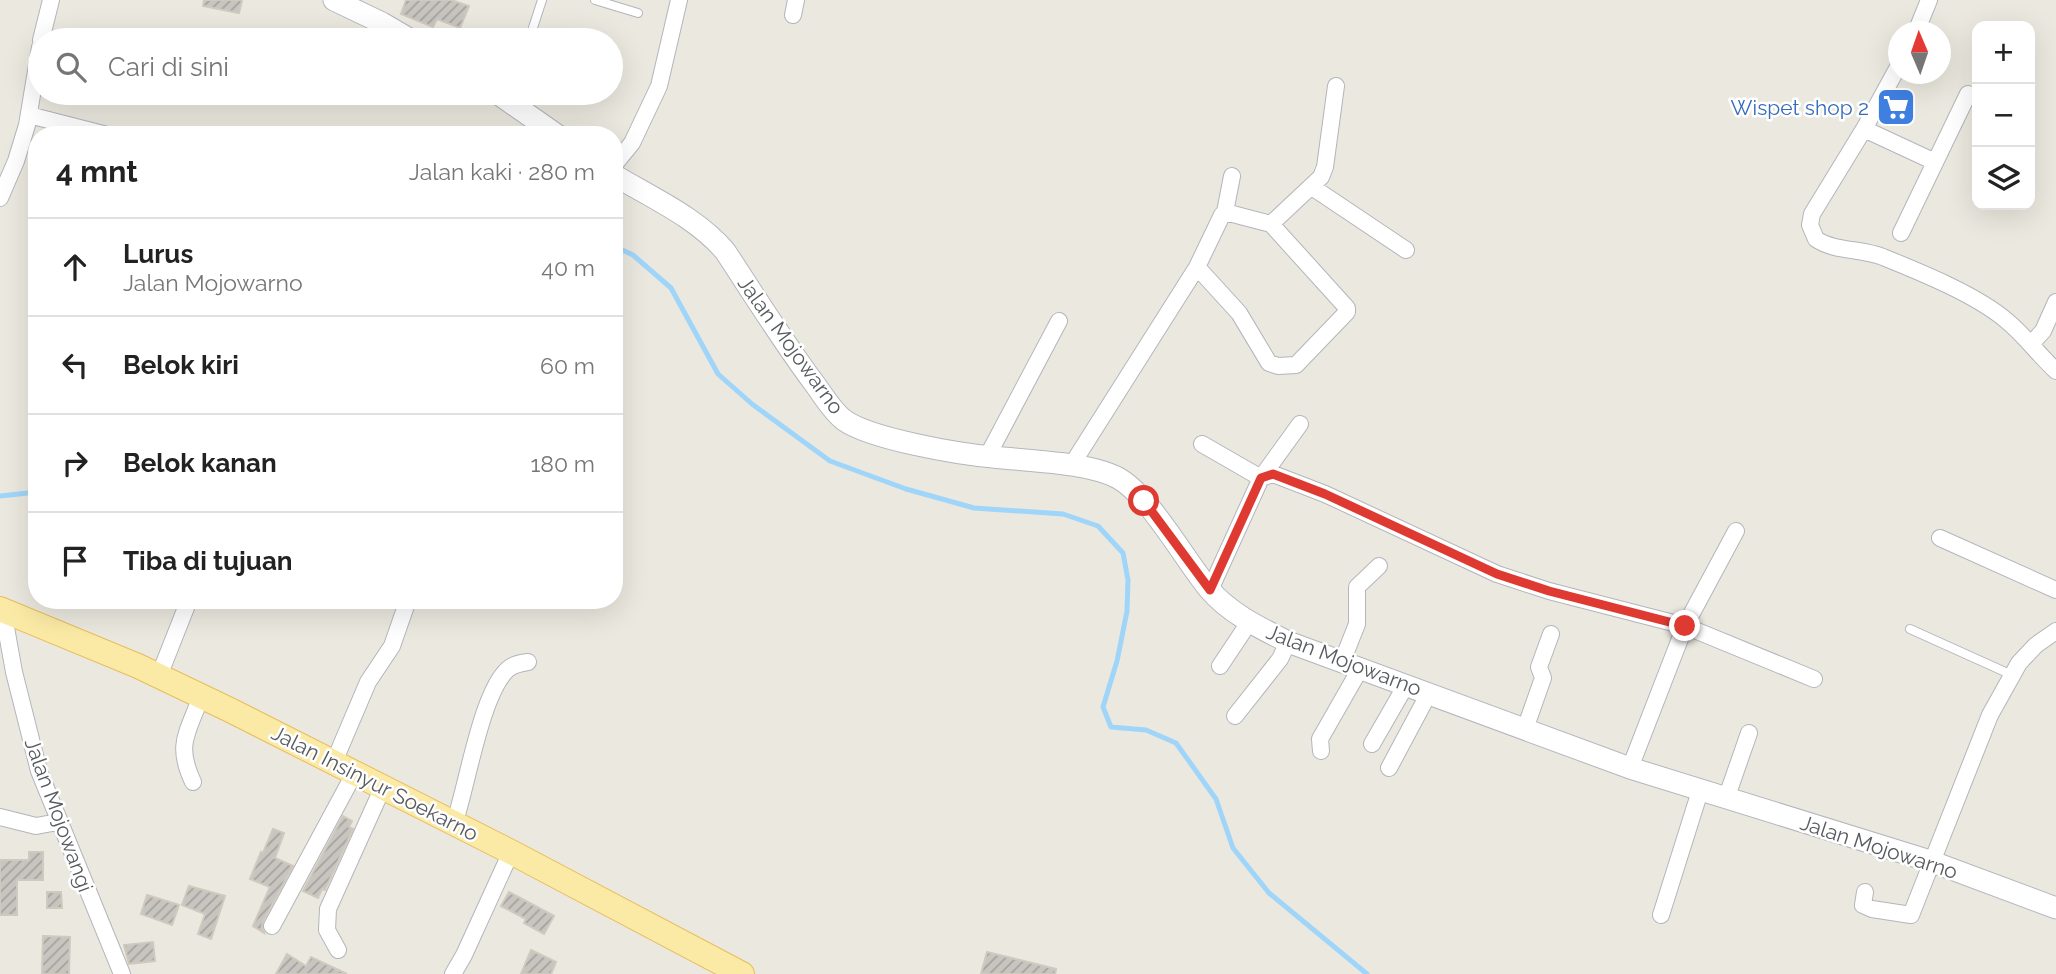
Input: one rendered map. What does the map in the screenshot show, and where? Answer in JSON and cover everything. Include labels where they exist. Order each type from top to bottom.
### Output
[{"type":"main road","name":"Jalan Insinyur Soekarno","points":[[2,610],[201,696],[511,852],[742,974]]},
{"type":"street","points":[[44,28],[51,0]]},
{"type":"street","points":[[334,0],[391,28]]},
{"type":"street","points":[[623,154],[632,143],[659,86],[679,0]]},
{"type":"street","points":[[1920,21],[1929,0]]},
{"type":"street","points":[[1889,84],[1812,214],[1810,225],[1816,239],[1833,246],[1879,256],[1944,284],[1991,309],[2007,320],[2056,371]]},
{"type":"street","points":[[1270,223],[1321,177],[1325,167],[1336,86]]},
{"type":"street","points":[[1900,233],[1969,94]]},
{"type":"street","points":[[0,198],[16,161],[31,105]]},
{"type":"street","points":[[519,105],[546,126]]},
{"type":"street","points":[[29,115],[72,126]]},
{"type":"street","points":[[1864,129],[1935,162]]},
{"type":"street","points":[[1071,466],[1196,267],[1225,212],[1232,176]]},
{"type":"street","name":"Jalan Mojowarno","points":[[623,180],[685,216],[713,236],[804,369],[843,419],[866,430],[900,440],[987,457],[1071,466],[1106,473],[1131,486],[1210,590],[1235,612],[1288,642],[1630,768],[1930,862],[2056,908]]},
{"type":"street","points":[[1312,187],[1406,250]]},
{"type":"street","points":[[1196,267],[1239,313],[1269,363],[1278,366],[1296,365],[1347,312],[1347,308],[1270,223],[1225,212]]},
{"type":"street","points":[[2031,344],[2049,336],[2056,302]]},
{"type":"street","points":[[987,457],[1059,321]]},
{"type":"street","points":[[1210,590],[1261,478],[1300,424]]},
{"type":"street","points":[[1202,444],[1261,478],[1273,474],[1325,494],[1497,574],[1549,591],[1685,626],[1814,679]]},
{"type":"street","points":[[1630,768],[1685,626],[1736,531]]},
{"type":"street","points":[[1940,538],[2056,590]]},
{"type":"street","points":[[1321,751],[1320,739],[1351,666],[1357,624],[1357,587],[1379,566]]},
{"type":"street","points":[[159,676],[185,609]]},
{"type":"street","points":[[272,926],[344,768],[368,682],[392,646],[405,609]]},
{"type":"street","name":"Jalan Mojowangi","points":[[2,610],[14,673],[39,771],[122,974]]},
{"type":"street","points":[[1220,666],[1250,621]]},
{"type":"street","points":[[1865,892],[1863,905],[1911,915],[1990,715],[2027,653],[2056,631]]},
{"type":"street","points":[[1525,729],[1544,678],[1539,667],[1551,634]]},
{"type":"street","points":[[1235,716],[1279,659],[1288,642]]},
{"type":"street","points":[[454,824],[488,701],[506,670],[515,664],[528,662]]},
{"type":"street","points":[[1372,744],[1406,685]]},
{"type":"street","points":[[1389,768],[1429,693]]},
{"type":"street","points":[[193,782],[184,763],[183,744],[201,696]]},
{"type":"street","points":[[1726,799],[1749,733]]},
{"type":"street","points":[[338,950],[327,930],[328,909],[383,787]]},
{"type":"street","points":[[1661,915],[1700,791]]},
{"type":"street","points":[[0,817],[36,826],[58,822]]},
{"type":"street","points":[[453,974],[464,956],[511,852]]},
{"type":"lane","points":[[533,28],[542,0]]},
{"type":"lane","points":[[594,0],[638,13]]},
{"type":"lane","points":[[1910,629],[2012,676]]},
{"type":"building","points":[[204,0],[242,0],[239,13],[203,6]]},
{"type":"building","points":[[406,0],[451,0],[469,6],[460,28],[437,19],[433,27],[401,14]]},
{"type":"building","points":[[343,816],[352,821],[349,827],[353,829],[325,890],[322,889],[318,898],[303,891]]},
{"type":"building","points":[[273,829],[284,833],[275,858],[293,866],[263,921],[264,933],[253,926],[270,887],[250,879]]},
{"type":"building","points":[[29,852],[43,852],[43,880],[17,880],[17,915],[0,915],[0,860],[29,860]]},
{"type":"building","points":[[189,886],[225,896],[211,939],[198,934],[205,914],[182,905]]},
{"type":"building","points":[[47,892],[61,892],[62,908],[47,908]]},
{"type":"building","points":[[509,892],[554,916],[544,934],[524,923],[526,919],[501,906]]},
{"type":"building","points":[[147,895],[179,905],[172,925],[141,914]]},
{"type":"building","points":[[43,936],[70,937],[69,974],[42,974]]},
{"type":"building","points":[[153,942],[155,961],[129,964],[124,945]]},
{"type":"building","points":[[531,950],[556,962],[551,974],[521,974]]},
{"type":"building","points":[[987,952],[1056,969],[1055,974],[981,974]]},
{"type":"building","points":[[287,954],[306,966],[311,957],[347,974],[276,974]]},
{"type":"waterway","points":[[623,250],[633,255],[671,288],[718,374],[752,404],[830,461],[906,489],[974,508],[1063,514],[1098,526],[1123,553],[1128,580],[1127,611],[1117,661],[1103,707],[1111,727],[1146,730],[1176,743],[1216,799],[1233,848],[1269,893],[1367,974]]},
{"type":"waterway","points":[[0,496],[28,493]]},
{"type":"place","name":"Wispet shop 2","points":[[1896,107]]},
{"type":"route","points":[[1144,501],[1210,590],[1261,478],[1273,474],[1325,494],[1497,574],[1549,591],[1685,626]]}]
